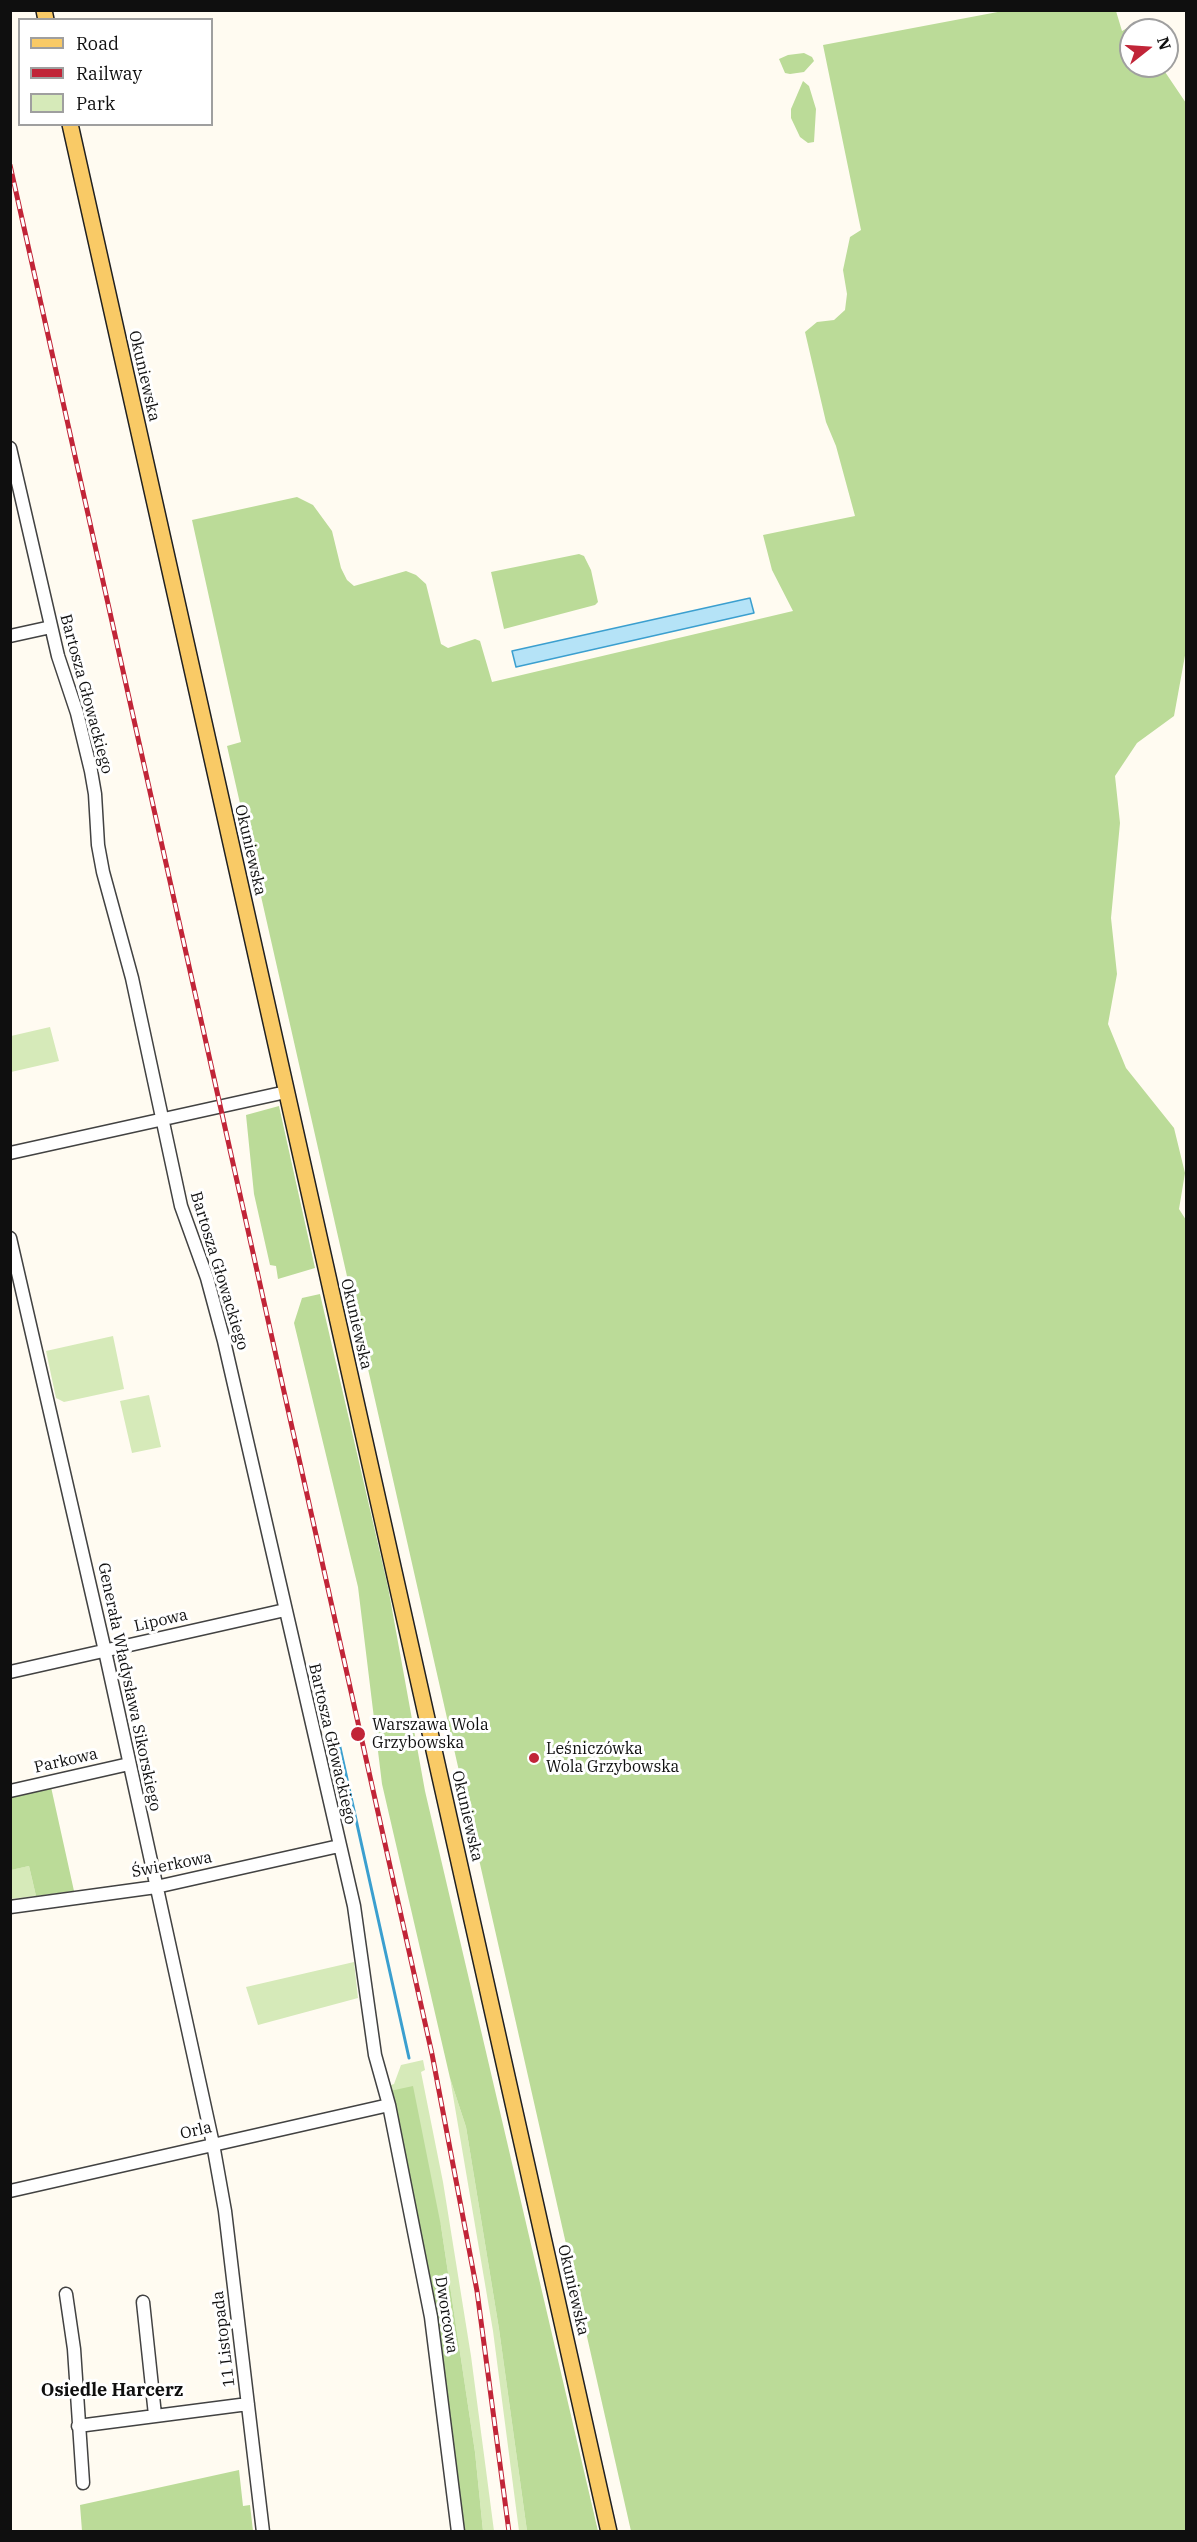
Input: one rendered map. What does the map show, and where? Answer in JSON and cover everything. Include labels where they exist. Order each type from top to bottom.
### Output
[{"type":"main road","name":"Okuniewska","points":[[70,126],[609,2532]]},
{"type":"street","name":"Bartosza Głowackiego","points":[[10,448],[51,627],[91,771],[101,863],[132,978],[181,1206],[207,1278],[225,1341],[263,1503],[285,1610],[359,1930],[375,2055],[389,2105]]},
{"type":"street","points":[[10,636],[51,627]]},
{"type":"street","points":[[10,1154],[286,1092]]},
{"type":"street","name":"Generała Władysława Sikorskiego","points":[[10,1238],[105,1651],[213,2144]]},
{"type":"street","name":"Lipowa","points":[[10,1672],[285,1610]]},
{"type":"street","name":"Parkowa","points":[[10,1791],[129,1764]]},
{"type":"street","name":"Świerkowa","points":[[10,1907],[156,1887],[339,1846]]},
{"type":"street","name":"Orla","points":[[10,2191],[389,2105]]},
{"type":"street","name":"Dworcowa","points":[[389,2105],[431,2318],[458,2532]]},
{"type":"street","name":"11 Listopada","points":[[213,2144],[225,2211],[263,2532]]},
{"type":"street","points":[[66,2294],[74,2349],[83,2483]]},
{"type":"street","points":[[143,2301],[155,2415]]},
{"type":"street","points":[[78,2426],[248,2404]]},
{"type":"green space","points":[[1003,11],[1116,11],[1119,21],[1119,78],[1169,78],[1186,103],[1186,650],[1174,716],[1137,743],[1115,776],[1120,823],[1111,918],[1117,974],[1108,1024],[1126,1068],[1174,1128],[1185,1173],[1179,1209],[1186,1220],[1186,2531],[631,2531],[227,746],[241,742],[192,520],[297,497],[313,505],[332,531],[341,568],[347,580],[354,586],[406,571],[416,575],[426,584],[441,644],[448,648],[475,639],[480,641],[492,682],[793,611],[772,570],[763,535],[855,516],[836,446],[826,422],[805,332],[817,322],[834,320],[845,310],[847,294],[843,270],[850,237],[861,230],[823,45]]},
{"type":"green space","points":[[804,53],[812,57],[814,61],[804,72],[785,73],[779,59]]},
{"type":"green space","points":[[803,81],[809,86],[816,109],[814,142],[808,143],[800,137],[791,118],[791,109]]},
{"type":"green space","points":[[579,554],[584,556],[591,570],[598,602],[595,605],[504,629],[491,572]]},
{"type":"green space","points":[[50,1027],[59,1061],[11,1072],[11,1036]]},
{"type":"green space","points":[[279,1106],[315,1268],[278,1279],[276,1266],[270,1265],[254,1194],[246,1115]]},
{"type":"green space","points":[[320,1294],[388,1587],[425,1791],[598,2531],[527,2531],[499,2329],[466,2127],[450,2078],[382,1784],[358,1587],[294,1323],[302,1298]]},
{"type":"green space","points":[[113,1336],[124,1389],[64,1402],[56,1398],[46,1351]]},
{"type":"green space","points":[[149,1395],[161,1447],[132,1453],[120,1401]]},
{"type":"green space","points":[[51,1787],[74,1891],[36,1896],[29,1866],[11,1870],[10,1796]]},
{"type":"green space","points":[[29,1866],[36,1896],[11,1899],[10,1870]]},
{"type":"green space","points":[[354,1962],[358,1998],[258,2025],[246,1987]]},
{"type":"green space","points":[[423,2060],[425,2070],[421,2072],[443,2182],[471,2356],[494,2531],[483,2531],[475,2452],[441,2226],[388,2086],[394,2084],[401,2065]]},
{"type":"green space","points":[[450,2078],[466,2127],[499,2329],[527,2531],[519,2531],[493,2331]]},
{"type":"green space","points":[[413,2086],[441,2226],[475,2452],[483,2531],[463,2531],[434,2306],[390,2091]]},
{"type":"green space","points":[[239,2470],[243,2506],[250,2505],[253,2531],[82,2531],[80,2505]]},
{"type":"water","points":[[750,598],[754,613],[516,667],[512,651]]},
{"type":"waterway","points":[[339,1743],[409,2058]]},
{"type":"railway","points":[[10,165],[432,2054],[477,2291],[509,2532]]},
{"type":"place","name":"Warszawa Wola Grzybowska","points":[[358,1734]]},
{"type":"place","name":"Leśniczówka Wola Grzybowska","points":[[534,1758]]},
{"type":"district","name":"Osiedle Harcerz","points":[[112,2391]]}]
